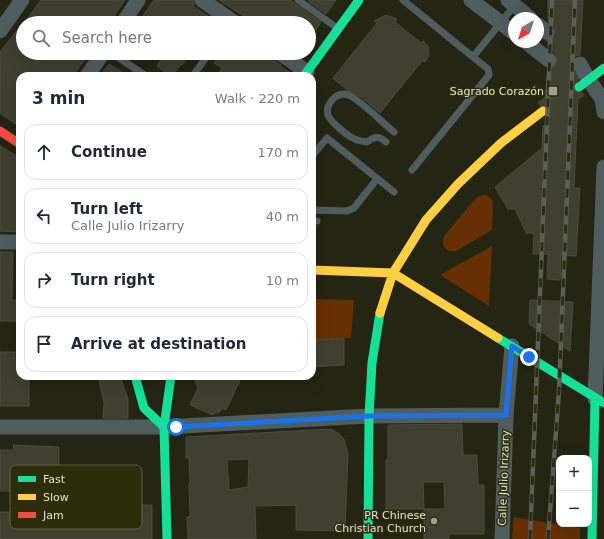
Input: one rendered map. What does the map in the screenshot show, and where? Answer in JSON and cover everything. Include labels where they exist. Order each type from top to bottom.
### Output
[{"type":"main road","points":[[307,72],[359,0]]},
{"type":"main road","points":[[582,82],[604,68]]},
{"type":"main road","points":[[368,539],[369,416],[372,363],[379,315],[394,273],[426,220],[458,184],[501,143],[543,111]]},
{"type":"main road","points":[[0,131],[16,141]]},
{"type":"main road","points":[[316,270],[394,273],[600,401],[592,539]]},
{"type":"main road","points":[[136,380],[144,408],[164,427]]},
{"type":"main road","points":[[167,539],[164,427],[170,380]]},
{"type":"street","points":[[0,31],[22,0]]},
{"type":"street","points":[[128,16],[138,0]]},
{"type":"street","points":[[202,0],[225,16]]},
{"type":"street","points":[[471,0],[508,29]]},
{"type":"street","points":[[511,3],[522,12]]},
{"type":"street","points":[[534,48],[549,60]]},
{"type":"street","points":[[90,72],[98,60]]},
{"type":"street","points":[[289,60],[304,72]]},
{"type":"street","points":[[580,64],[582,82],[602,99],[604,112]]},
{"type":"street","points":[[600,401],[604,167]]},
{"type":"street","points":[[0,242],[16,242]]},
{"type":"street","name":"Calle Julio Irizarry","points":[[502,539],[506,415],[512,346]]},
{"type":"street","points":[[0,427],[164,427],[369,416],[506,415]]},
{"type":"lane","points":[[298,0],[338,30]]},
{"type":"lane","points":[[403,0],[488,69],[489,75],[412,170]]},
{"type":"lane","points":[[473,57],[500,23],[511,3]]},
{"type":"lane","points":[[122,60],[140,72]]},
{"type":"lane","points":[[197,72],[204,60]]},
{"type":"lane","points":[[386,142],[380,137],[373,137],[368,142],[351,138],[331,120],[328,114],[328,106],[333,98],[340,94],[348,94],[394,132]]},
{"type":"lane","points":[[316,151],[327,138],[394,192]]},
{"type":"lane","points":[[316,210],[347,211],[354,208],[377,179]]},
{"type":"shaded area","points":[[487,195],[493,201],[492,230],[456,251],[447,250],[443,245],[444,236],[477,197]]},
{"type":"shaded area","points":[[492,246],[489,306],[440,275]]},
{"type":"shaded area","points":[[316,299],[354,300],[351,338],[316,340]]},
{"type":"shaded area","points":[[514,517],[556,524],[556,527],[580,528],[580,539],[512,539]]},
{"type":"building","points":[[41,0],[125,0],[114,16],[29,16]]},
{"type":"building","points":[[154,0],[193,0],[193,6],[208,16],[143,16]]},
{"type":"building","points":[[219,0],[290,0],[313,16],[243,16]]},
{"type":"building","points":[[309,0],[336,0],[326,14],[309,2]]},
{"type":"building","points":[[548,0],[583,0],[580,55],[575,56],[572,60],[571,64],[575,75],[568,82],[567,88],[570,95],[578,99],[574,188],[580,188],[576,256],[561,255],[560,280],[547,279],[548,254],[533,254],[534,233],[526,233],[515,209],[508,209],[495,187],[542,148],[543,126],[550,121],[554,115],[555,110],[553,104],[545,99],[548,69],[556,66],[558,61],[555,53],[548,48],[548,41],[554,38],[556,33],[555,28],[548,21]]},
{"type":"building","points":[[386,15],[397,19],[395,22],[421,43],[423,41],[428,46],[429,56],[425,62],[422,61],[380,113],[361,97],[347,90],[333,78],[377,23],[374,21]]},
{"type":"building","points":[[316,18],[321,22],[316,30]]},
{"type":"building","points":[[16,32],[16,60],[84,60],[76,72],[16,72],[16,124],[0,113],[0,52]]},
{"type":"building","points":[[161,60],[185,60],[175,72],[165,72],[157,66]]},
{"type":"building","points":[[216,60],[274,60],[289,72],[219,72],[222,68],[214,63]]},
{"type":"building","points":[[109,64],[122,72],[103,72]]},
{"type":"building","points":[[0,146],[16,156],[16,232],[0,231]]},
{"type":"building","points":[[0,252],[13,252],[12,300],[16,300],[16,321],[0,321]]},
{"type":"building","points":[[530,300],[573,302],[570,351],[529,324]]},
{"type":"building","points":[[344,338],[344,365],[316,367],[316,340]]},
{"type":"building","points":[[0,352],[15,352],[16,380],[29,380],[29,406],[0,406]]},
{"type":"building","points":[[99,380],[121,380],[128,399],[128,418],[103,418],[104,403]]},
{"type":"building","points":[[195,380],[240,380],[226,410],[222,408],[219,413],[216,412],[213,415],[190,405],[198,388]]},
{"type":"building","points":[[462,424],[463,455],[477,455],[478,485],[484,485],[484,534],[449,534],[449,539],[424,539],[424,509],[386,509],[388,425]],"holes":[[[423,482],[444,482],[445,509],[424,509]]]},
{"type":"building","points":[[331,429],[338,433],[344,439],[348,453],[345,531],[296,530],[296,505],[255,506],[256,539],[188,539],[187,517],[190,517],[190,483],[189,458],[186,458],[186,437]],"holes":[[[249,459],[248,487],[229,490],[227,460]]]},
{"type":"building","points":[[13,445],[59,447],[59,465],[10,465],[10,491],[0,491],[0,450],[14,450]]},
{"type":"building","points":[[142,505],[152,505],[152,539],[0,539],[0,512],[10,512],[10,529],[142,529]]},
{"type":"tunnel","points":[[547,32],[580,64]]},
{"type":"tunnel","points":[[549,60],[579,79]]},
{"type":"tunnel","points":[[543,111],[579,87]]},
{"type":"railway","points":[[530,539],[552,0]]},
{"type":"railway","points":[[548,539],[559,391],[575,0]]},
{"type":"traffic: fast","points":[[316,59],[359,0]]},
{"type":"traffic: fast","points":[[307,72],[316,60]]},
{"type":"traffic: fast","points":[[579,87],[604,68]]},
{"type":"traffic: fast","points":[[368,539],[369,416],[372,363],[380,313]]},
{"type":"traffic: fast","points":[[498,338],[604,403]]},
{"type":"traffic: fast","points":[[136,380],[144,408],[164,427]]},
{"type":"traffic: fast","points":[[167,539],[164,427],[170,380]]},
{"type":"traffic: fast","points":[[592,539],[595,399]]},
{"type":"traffic: slow","points":[[380,313],[393,273],[426,220],[458,184],[501,143],[543,111]]},
{"type":"traffic: slow","points":[[316,270],[393,273],[498,338]]},
{"type":"traffic: jam","points":[[0,131],[16,141]]},
{"type":"place","name":"Sagrado Corazón","points":[[553,91]]},
{"type":"place","name":"PR Chinese Christian Church","points":[[434,521]]},
{"type":"route","points":[[176,427],[369,416],[506,415],[512,346],[529,357]]}]
